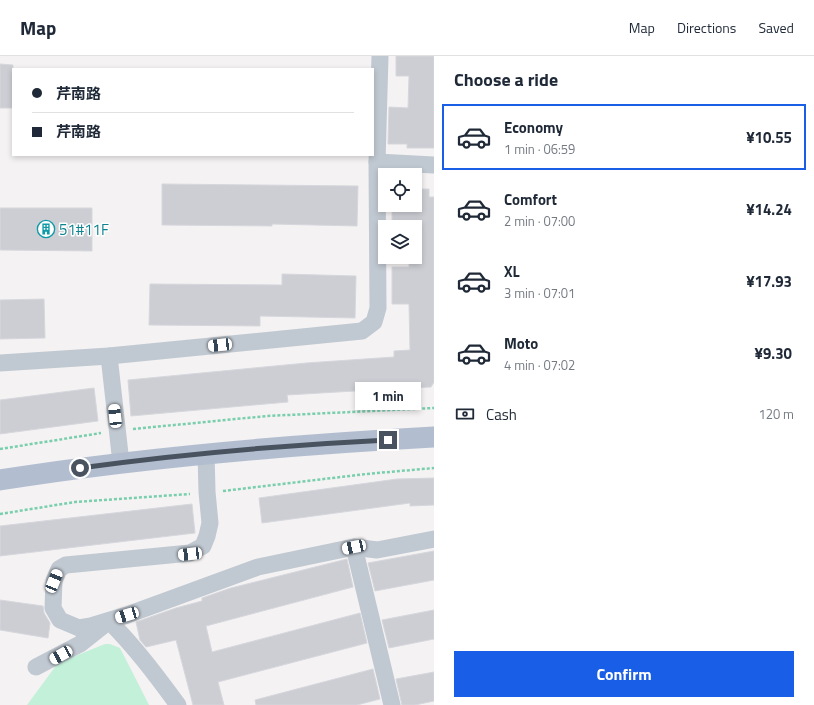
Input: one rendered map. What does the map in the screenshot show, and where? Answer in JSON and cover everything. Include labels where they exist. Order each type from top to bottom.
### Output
[{"type":"main road","points":[[0,480],[121,462],[206,453],[326,443],[434,437]]},
{"type":"street","points":[[0,363],[109,356],[362,331],[374,322],[378,308],[376,162],[380,56]]},
{"type":"street","points":[[376,162],[434,165]]},
{"type":"street","points":[[109,356],[121,462]]},
{"type":"street","points":[[206,453],[207,492],[210,523],[208,536],[203,546],[190,554],[66,565],[59,569],[54,581],[53,608],[60,620],[79,628],[92,626],[258,567],[354,547],[376,550],[434,539]]},
{"type":"street","points":[[354,547],[392,705]]},
{"type":"street","points":[[36,667],[80,644],[109,621]]},
{"type":"street","points":[[109,621],[125,637],[150,667],[178,705]]},
{"type":"path","points":[[0,449],[117,431],[267,416],[434,408]]},
{"type":"green space","points":[[105,644],[110,644],[120,648],[149,705],[27,705],[58,663]]},
{"type":"building","points":[[396,56],[434,56],[434,148],[407,148],[407,144],[388,144],[389,107],[408,108],[409,76],[396,76]]},
{"type":"building","points":[[0,64],[13,65],[12,108],[0,108]]},
{"type":"building","points":[[162,184],[358,186],[357,226],[272,224],[272,226],[162,225]]},
{"type":"building","points":[[422,189],[429,189],[429,197],[434,197],[434,382],[431,387],[287,395],[288,402],[131,416],[128,380],[306,363],[394,357],[394,351],[410,350],[409,304],[392,304],[392,267],[409,267],[409,264],[422,264],[422,220],[392,220],[392,212],[422,212]]},
{"type":"building","name":"51#11F","points":[[0,208],[92,208],[92,251],[0,250]]},
{"type":"building","points":[[282,274],[356,276],[355,318],[260,316],[260,326],[149,325],[150,284],[282,285]]},
{"type":"building","points":[[44,299],[45,338],[0,339],[0,300]]},
{"type":"building","points":[[94,388],[98,421],[0,434],[0,400]]},
{"type":"building","points":[[434,478],[434,505],[410,506],[410,503],[262,523],[259,498],[397,479]]},
{"type":"building","points":[[192,504],[195,533],[0,556],[0,526]]},
{"type":"building","points":[[434,551],[434,580],[375,591],[368,563]]},
{"type":"building","points":[[347,559],[353,587],[206,626],[212,652],[360,613],[367,643],[218,682],[224,705],[193,705],[176,640],[146,647],[140,640],[136,622],[176,608],[202,601],[202,598],[231,588]]},
{"type":"building","points":[[0,600],[43,606],[44,613],[50,623],[48,638],[0,630]]},
{"type":"building","points":[[434,610],[434,639],[389,648],[382,620]]},
{"type":"building","points":[[373,669],[380,699],[357,705],[256,705],[255,700]]},
{"type":"building","points":[[434,672],[434,701],[415,705],[402,705],[396,679]]},
{"type":"place","name":"51#11F","points":[[46,229]]},
{"type":"route","points":[[80,468],[206,453],[326,443],[388,440]]}]
